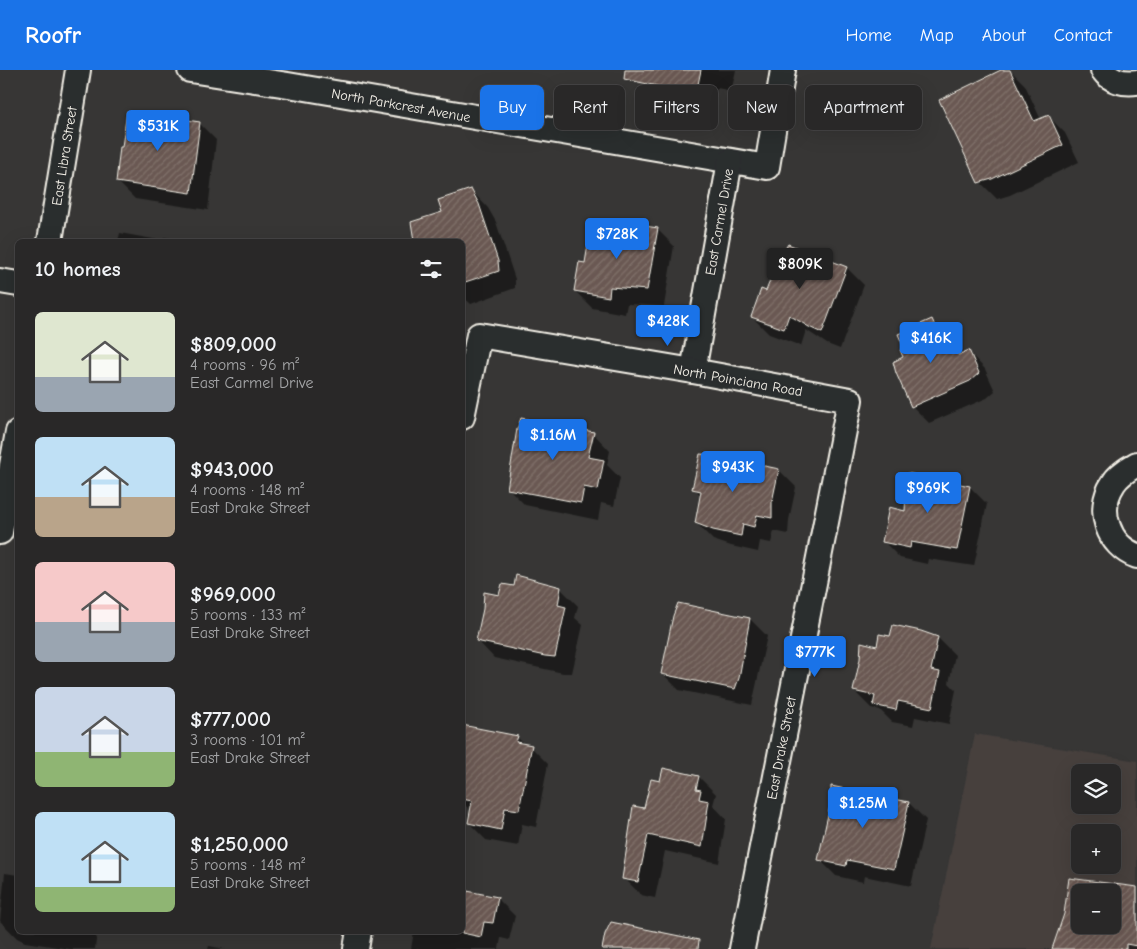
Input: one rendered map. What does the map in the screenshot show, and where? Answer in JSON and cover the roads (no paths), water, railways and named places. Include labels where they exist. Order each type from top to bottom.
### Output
[{"type":"street","name":"East Libra Street","points":[[50,239],[78,70]]},
{"type":"street","name":"North Parkcrest Avenue","points":[[190,70],[289,78],[767,167],[783,70]]},
{"type":"street","points":[[1103,70],[1116,80],[1128,83],[1137,82]]},
{"type":"street","name":"East Carmel Drive","points":[[693,371],[730,161]]},
{"type":"street","points":[[0,281],[15,284]]},
{"type":"street","name":"North Poinciana Road","points":[[465,403],[479,335],[850,400]]},
{"type":"street","name":"East Drake Street","points":[[742,949],[850,400]]},
{"type":"street","points":[[0,532],[15,449]]},
{"type":"street","points":[[1137,464],[1124,471],[1113,483],[1106,498],[1105,515],[1109,530],[1118,544],[1130,554],[1137,556]]},
{"type":"street","points":[[356,949],[358,934]]}]
